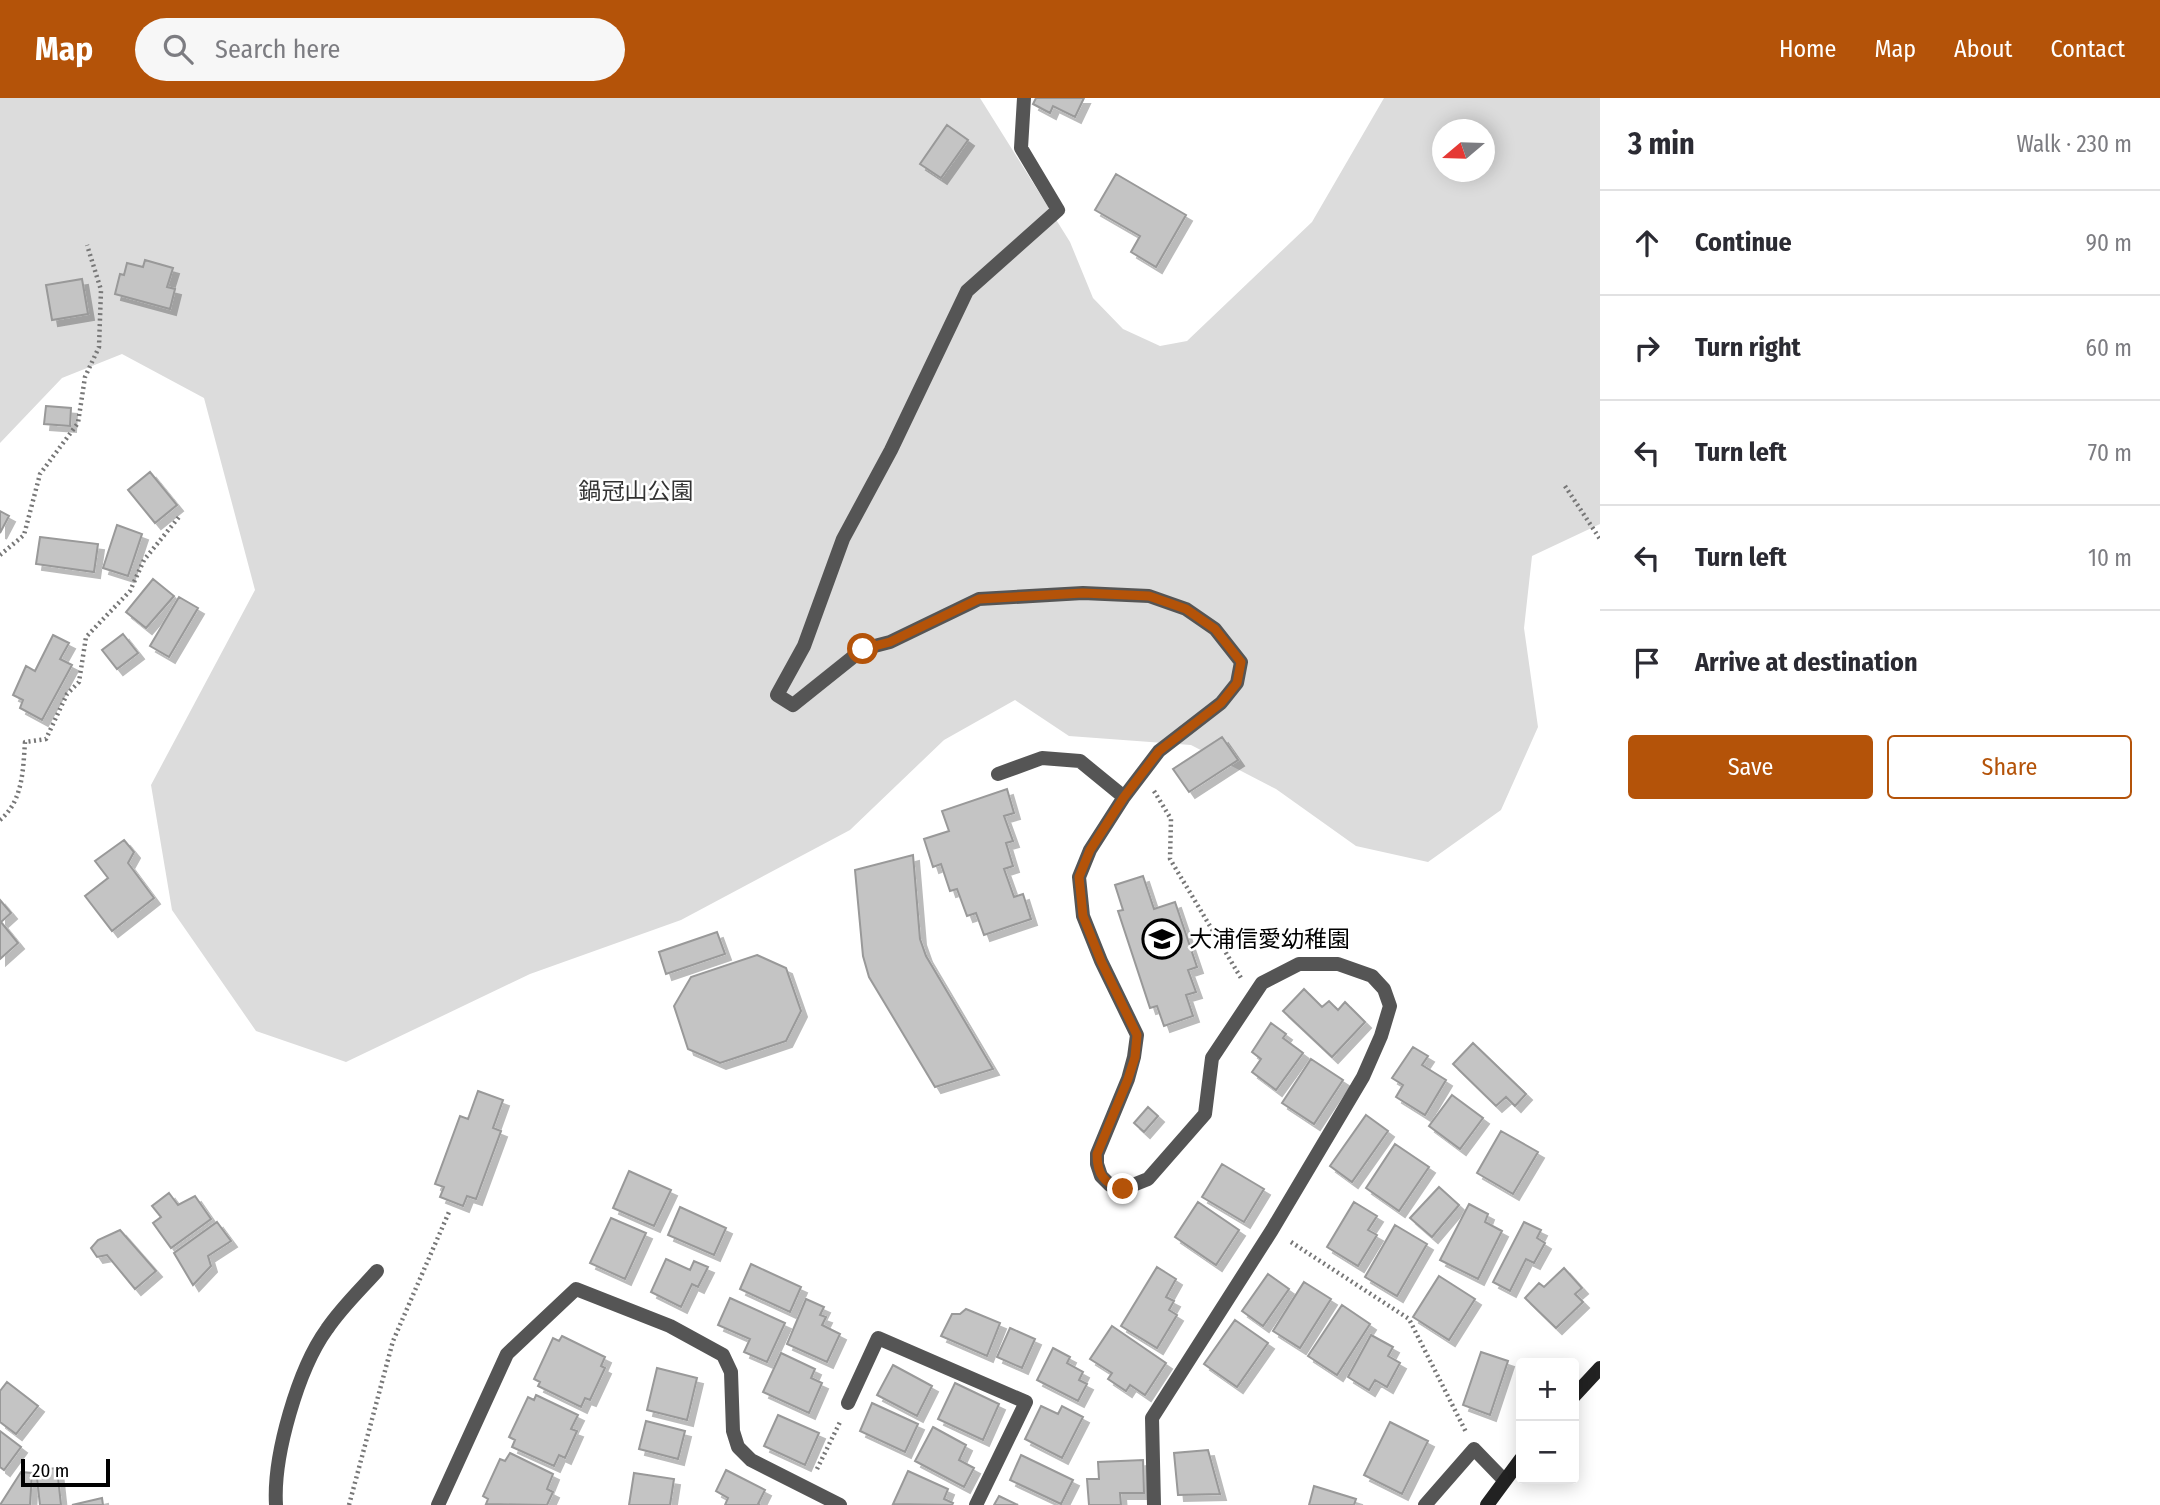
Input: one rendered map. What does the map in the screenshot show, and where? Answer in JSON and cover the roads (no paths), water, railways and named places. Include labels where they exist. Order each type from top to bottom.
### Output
[{"type":"street","points":[[1024,98],[1021,148],[1058,210],[967,292],[891,450],[843,539],[804,646],[777,695],[793,705],[863,649],[890,642],[979,599],[1083,593],[1149,596],[1186,609],[1215,629],[1241,662],[1237,683],[1221,703],[1159,751],[1124,797],[1090,850],[1079,877],[1083,916],[1101,961],[1137,1035],[1135,1057],[1128,1079],[1097,1154],[1101,1176],[1110,1185],[1123,1189],[1148,1179],[1205,1114],[1212,1058],[1262,983],[1299,964],[1338,964],[1372,976],[1384,989],[1390,1006],[1381,1036],[1363,1077],[1272,1230],[1152,1418],[1154,1505]]},
{"type":"street","points":[[998,774],[1042,758],[1080,761],[1124,797]]},
{"type":"street","points":[[276,1505],[281,1448],[312,1353],[326,1329],[377,1271]]},
{"type":"street","points":[[438,1505],[507,1354],[576,1289],[670,1326],[723,1355],[731,1372],[733,1431],[738,1447],[751,1460],[840,1505]]},
{"type":"street","points":[[848,1403],[878,1338],[1026,1402],[976,1505]]},
{"type":"street","points":[[1579,1391],[1600,1368]]},
{"type":"street","points":[[1424,1505],[1474,1449],[1504,1480]]},
{"type":"street","points":[[1487,1505],[1516,1465]]},
{"type":"place","name":"大浦信愛幼稚園","points":[[1162,939]]},
{"type":"park label","name":"鍋冠山公園","points":[[636,491]]}]
